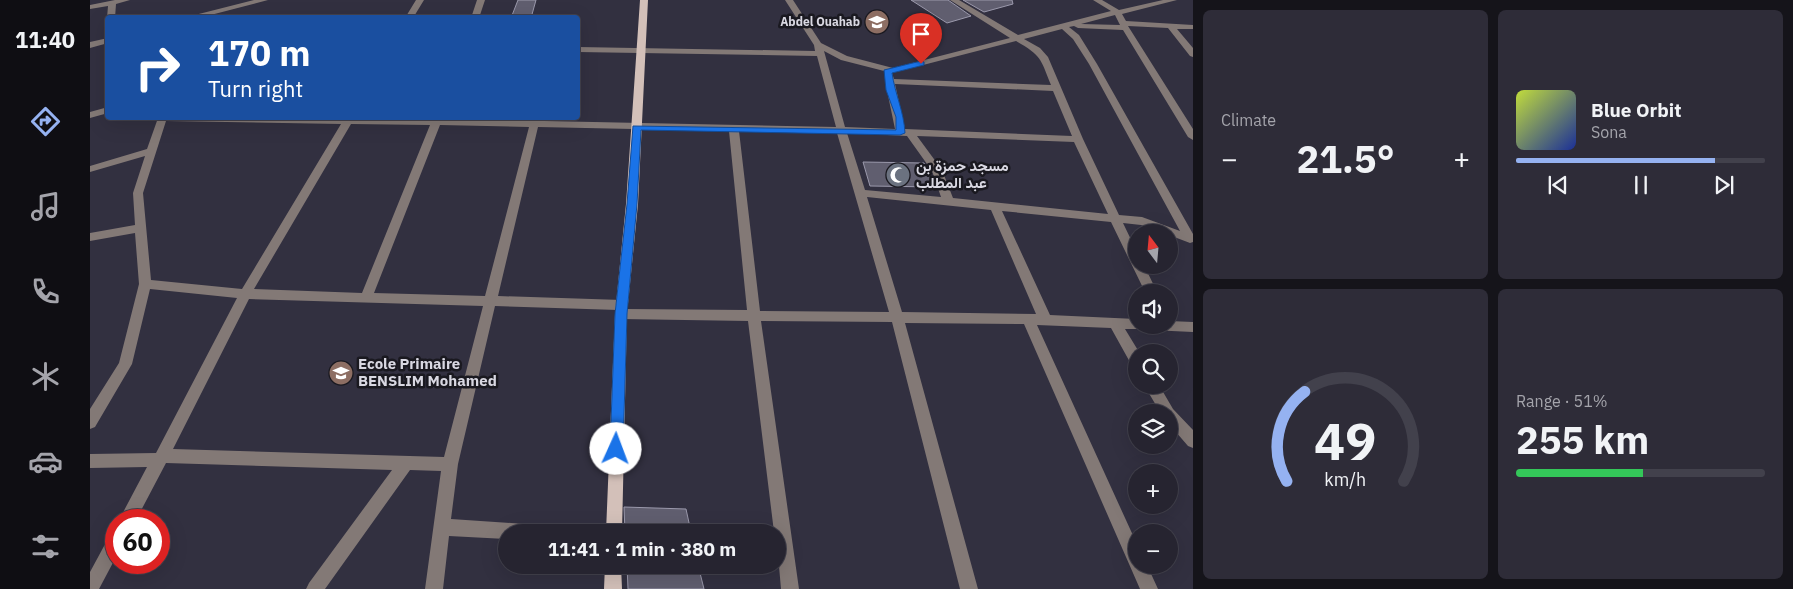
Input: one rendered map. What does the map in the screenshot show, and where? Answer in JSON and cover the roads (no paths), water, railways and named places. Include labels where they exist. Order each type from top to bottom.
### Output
[{"type":"main road","points":[[614,524],[622,309],[632,204],[644,0]]},
{"type":"main road","points":[[613,574],[613,589]]},
{"type":"street","points":[[90,7],[126,0]]},
{"type":"street","points":[[200,15],[264,0]]},
{"type":"street","points":[[411,15],[420,0]]},
{"type":"street","points":[[476,15],[481,0]]},
{"type":"street","points":[[789,0],[820,49],[841,130],[897,317],[969,589]]},
{"type":"street","points":[[954,0],[1037,50],[1044,57],[1078,139],[1128,246]]},
{"type":"street","points":[[1097,0],[1117,12],[1193,138]]},
{"type":"street","points":[[580,50],[640,52],[820,49],[844,58],[893,71],[1117,12],[1173,0]]},
{"type":"street","points":[[111,15],[112,3]]},
{"type":"street","points":[[1064,26],[1170,26],[1193,28]]},
{"type":"street","points":[[1064,26],[1076,37],[1093,64],[1151,171],[1192,240]]},
{"type":"street","points":[[1170,26],[1193,54]]},
{"type":"street","points":[[90,45],[105,41]]},
{"type":"street","points":[[90,50],[105,50]]},
{"type":"street","points":[[888,70],[889,81],[905,133],[937,170],[948,201]]},
{"type":"street","points":[[889,81],[1057,88]]},
{"type":"street","points":[[90,115],[105,111]]},
{"type":"street","points":[[1179,116],[1193,117]]},
{"type":"street","points":[[90,422],[124,364],[145,284],[138,193],[161,120]]},
{"type":"street","points":[[133,509],[245,294],[348,120]]},
{"type":"street","points":[[366,298],[437,120],[534,125],[841,130],[1078,139]]},
{"type":"street","points":[[434,589],[450,464],[492,301],[534,125]]},
{"type":"street","points":[[734,129],[754,316],[790,589]]},
{"type":"street","points":[[90,169],[151,151]]},
{"type":"street","points":[[860,193],[1142,221],[1192,240]]},
{"type":"street","points":[[994,206],[1045,319]]},
{"type":"street","points":[[90,237],[141,228]]},
{"type":"street","points":[[145,284],[245,294],[492,301],[754,316],[1045,319],[1128,324]]},
{"type":"street","points":[[1028,319],[1128,543]]},
{"type":"street","points":[[1115,323],[1128,346]]},
{"type":"street","points":[[1178,326],[1193,327]]},
{"type":"street","points":[[1178,424],[1193,441]]},
{"type":"street","points":[[90,461],[161,458],[450,464]]},
{"type":"street","points":[[316,589],[406,463]]},
{"type":"street","points":[[442,527],[498,530]]},
{"type":"street","points":[[92,588],[105,563]]},
{"type":"street","points":[[1142,574],[1149,589]]},
{"type":"place","name":"Abdel Ouahab","points":[[877,22]]},
{"type":"place","name":"مسجد حمزة بن عبد المطلب","points":[[898,175]]},
{"type":"place","name":"Ecole Primaire BENSLIM Mohamed","points":[[341,373]]}]
